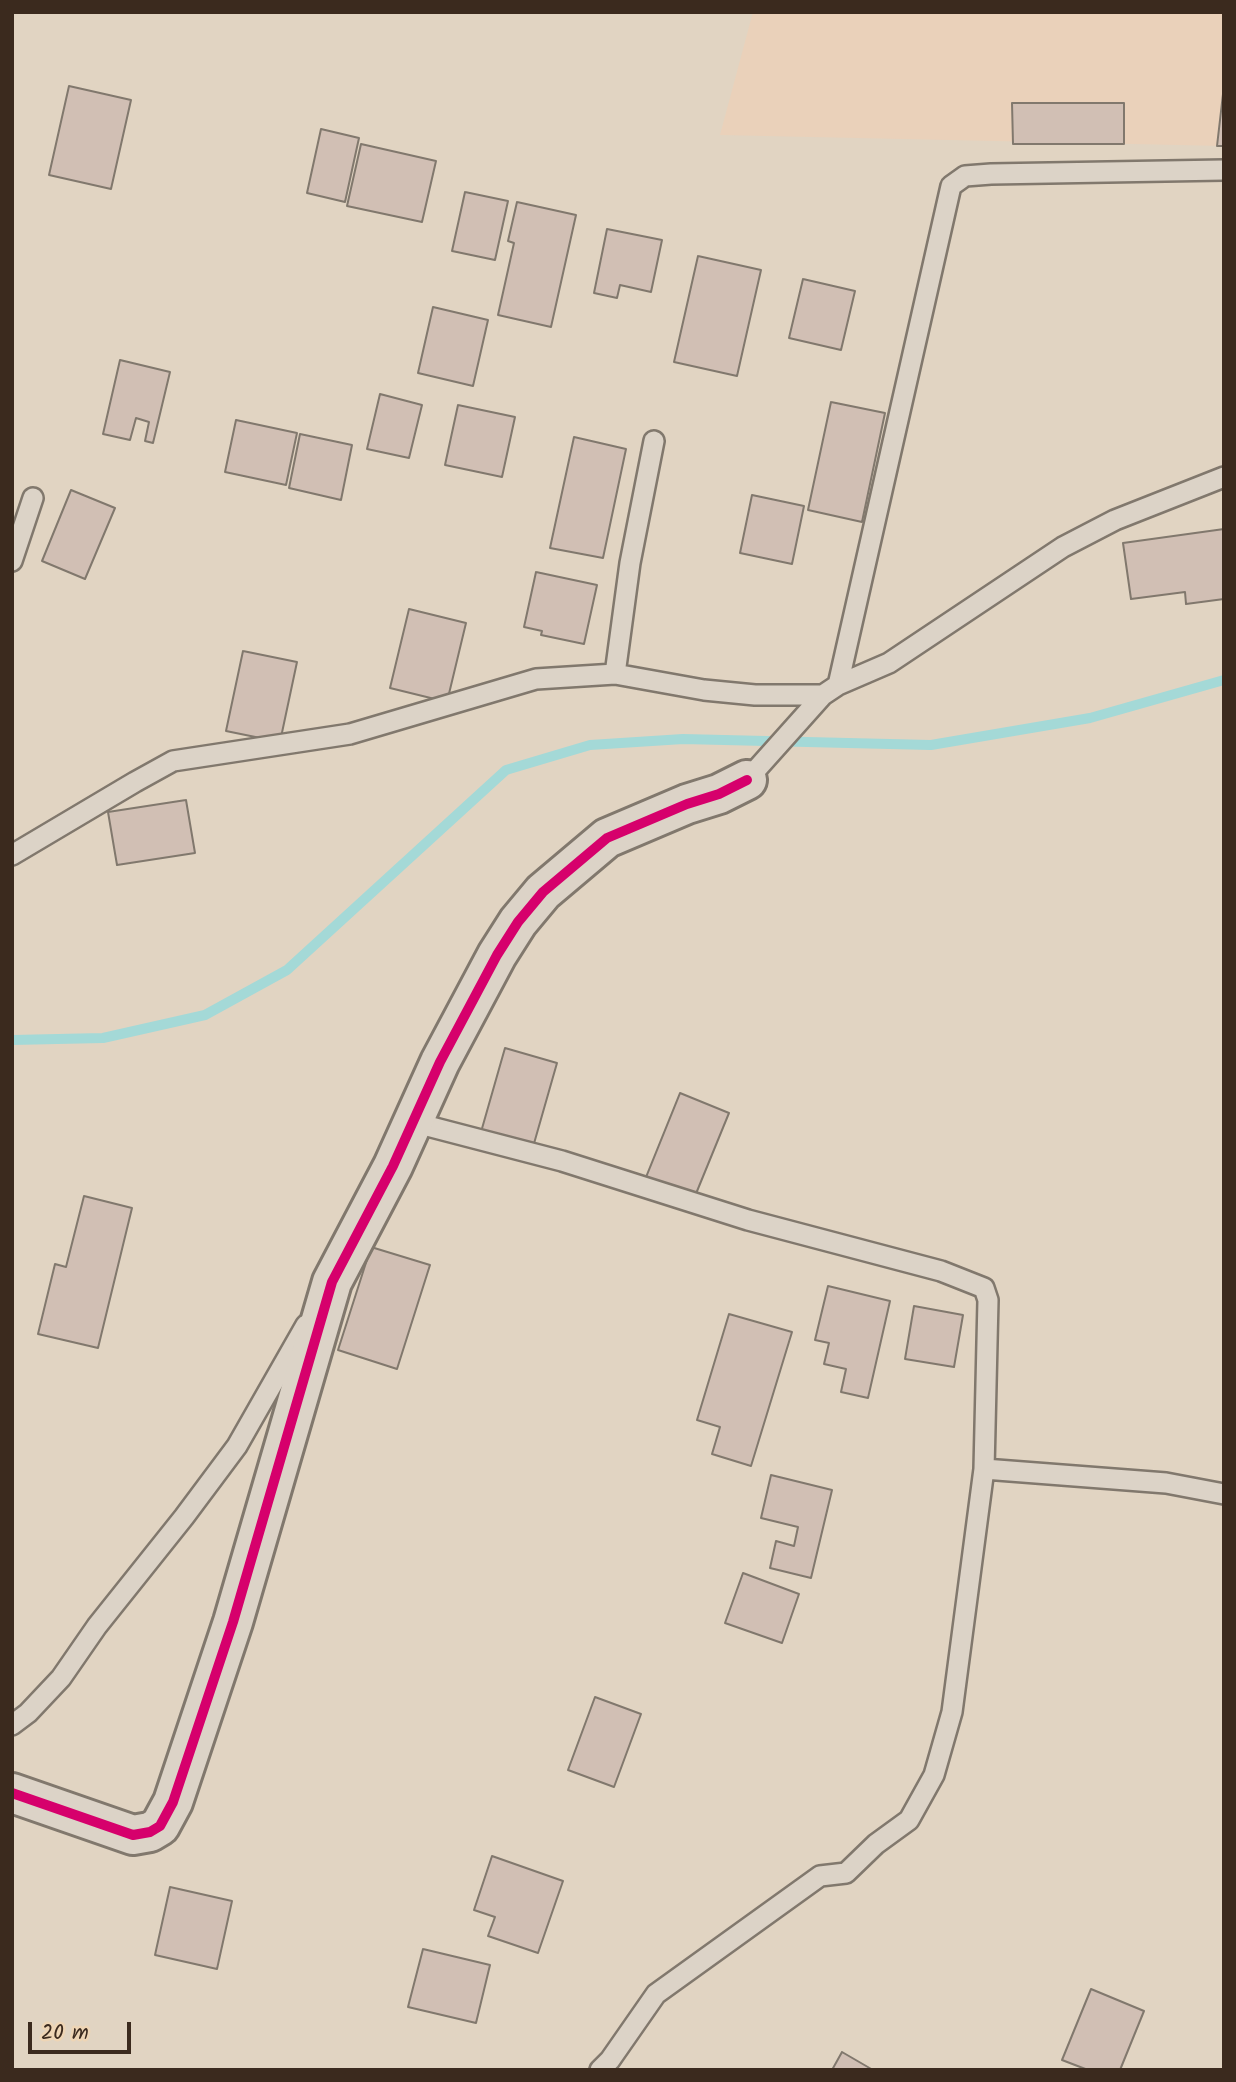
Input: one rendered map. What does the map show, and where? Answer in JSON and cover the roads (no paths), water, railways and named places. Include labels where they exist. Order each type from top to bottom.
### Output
[{"type":"street","points":[[12,1793],[133,1835],[150,1832],[160,1826],[173,1802],[233,1622],[332,1282],[393,1166],[446,1051],[497,955],[518,922],[543,892],[607,838],[687,804],[719,794],[747,780]]},
{"type":"lane","points":[[747,780],[830,690],[951,186],[965,176],[991,174],[1224,170]]},
{"type":"lane","points":[[615,674],[630,563],[654,441]]},
{"type":"lane","points":[[12,855],[173,761],[350,734],[536,679],[615,674],[704,690],[755,695],[830,690],[889,663],[1063,547],[1115,520],[1224,477]]},
{"type":"lane","points":[[12,561],[33,498]]},
{"type":"lane","points":[[412,1122],[562,1161],[748,1220],[941,1271],[984,1288],[988,1307],[984,1469],[952,1712],[934,1774],[909,1820],[876,1844],[846,1874],[820,1876],[656,1994],[610,2060],[600,2070]]},
{"type":"lane","points":[[12,1725],[28,1713],[61,1678],[97,1626],[237,1446],[332,1282]]},
{"type":"lane","points":[[984,1469],[1166,1483],[1224,1494]]},
{"type":"waterway","points":[[12,1040],[103,1038],[205,1015],[287,970],[506,770],[590,745],[683,739],[931,745],[1090,718],[1224,680]]}]
